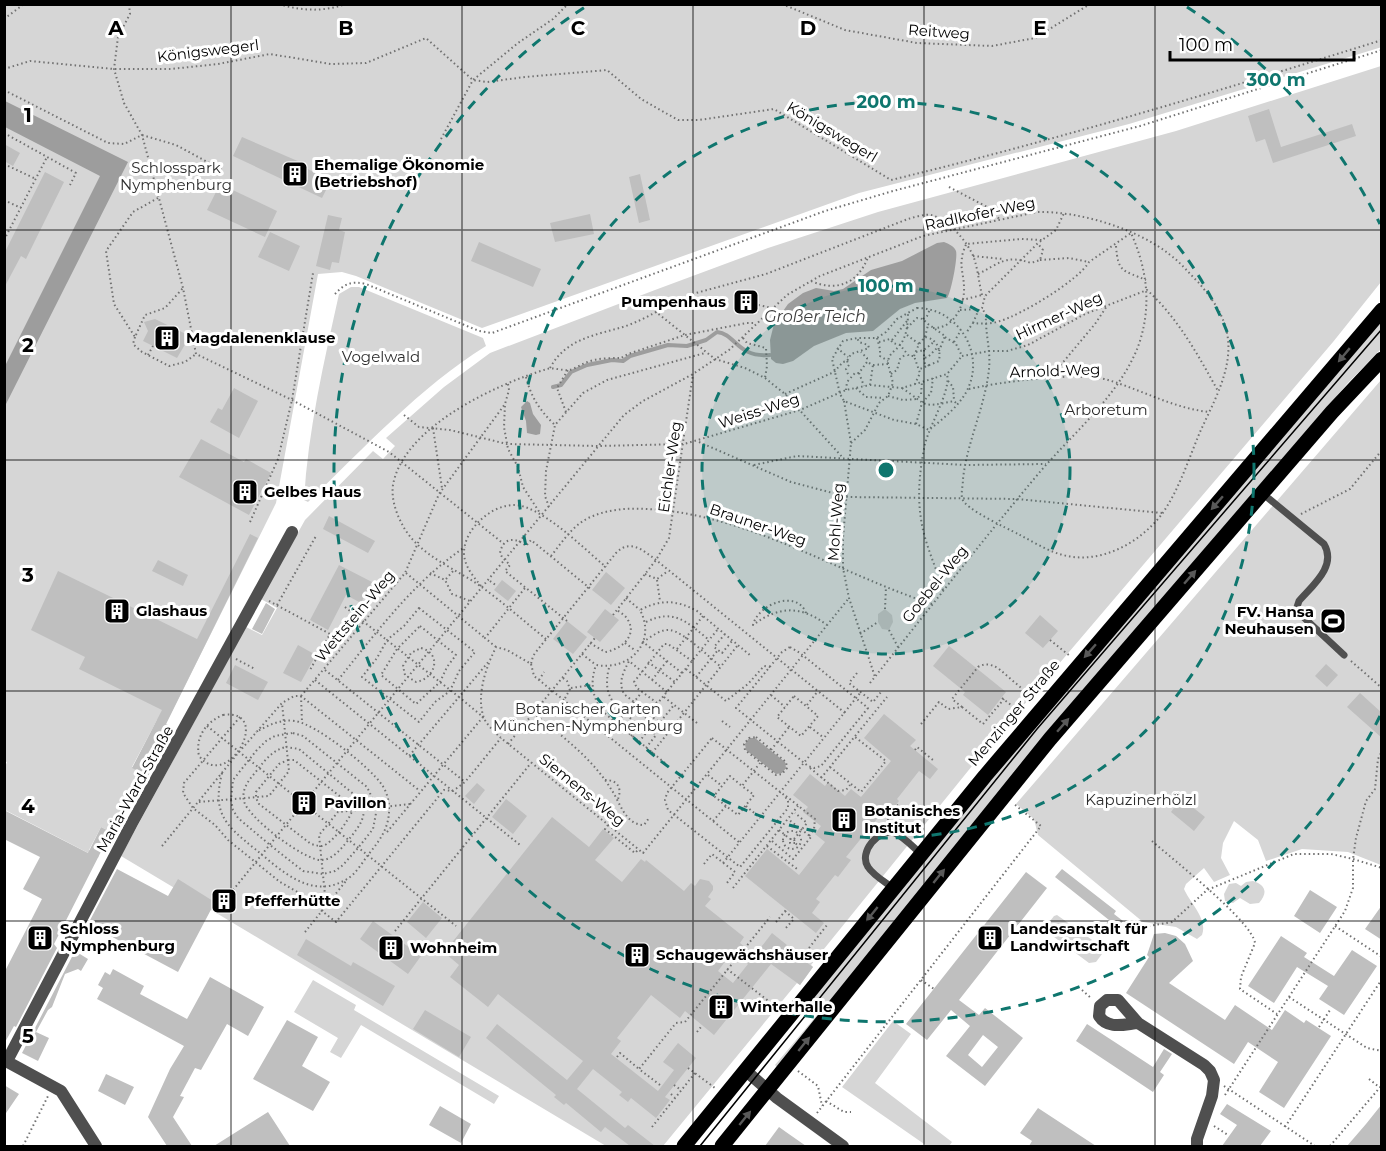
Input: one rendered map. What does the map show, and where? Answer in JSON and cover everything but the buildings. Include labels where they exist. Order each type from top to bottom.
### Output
[{"type":"main road","name":"Menzinger Straße","points":[[684,1146],[893,888],[1079,664],[1382,310]]},
{"type":"main road","points":[[722,1146],[1050,739],[1332,412],[1382,359]]},
{"type":"street","name":"Maria-Ward-Straße","points":[[96,1146],[66,1098],[53,1086],[6,1061],[132,823],[292,532]]},
{"type":"street","points":[[1138,1023],[1204,1065],[1214,1080],[1212,1096],[1202,1122],[1197,1146]]},
{"type":"street","points":[[745,1070],[843,1146]]},
{"type":"lane","points":[[1262,493],[1324,544],[1328,550],[1329,558],[1326,568],[1299,601],[1297,607],[1299,613],[1344,655]]},
{"type":"lane","points":[[893,888],[868,868],[866,862],[868,849],[876,839],[888,833],[896,833],[921,854]]},
{"type":"path","points":[[4,19],[24,4]]},
{"type":"path","points":[[129,4],[130,14],[118,37],[114,69],[124,103],[142,135],[183,288],[196,354]]},
{"type":"path","points":[[279,4],[300,10],[331,9],[346,4]]},
{"type":"path","points":[[441,139],[473,80],[553,19],[568,4]]},
{"type":"path","name":"Reitweg","points":[[782,4],[845,30],[917,43],[992,46],[1035,38],[1090,4]]},
{"type":"path","name":"Königswegerl","points":[[4,69],[30,60],[114,69],[171,69],[218,64],[270,54],[331,64],[366,63],[426,38],[473,80],[487,82],[525,76],[607,70],[641,99],[678,120],[699,120],[774,109],[891,180],[980,159],[1137,116],[1382,40]]},
{"type":"path","points":[[335,294],[347,284],[355,282],[366,284],[479,331],[492,333],[825,212],[893,191],[1140,126],[1382,50]]},
{"type":"path","points":[[4,90],[108,143],[124,144],[142,135],[176,144],[224,171]]},
{"type":"path","points":[[4,133],[76,173],[70,184]]},
{"type":"path","points":[[5,240],[47,158]]},
{"type":"path","points":[[4,164],[36,179]]},
{"type":"path","points":[[949,187],[993,210],[999,219]]},
{"type":"path","points":[[135,337],[114,304],[106,251],[133,212],[159,197]]},
{"type":"path","points":[[4,200],[21,208]]},
{"type":"path","name":"Radlkofer-Weg","points":[[313,792],[598,446],[633,407],[693,374],[729,350],[788,296],[811,281],[923,236],[1037,212],[1064,213],[1105,223],[1155,244],[1180,263],[1202,286],[1217,308],[1225,324],[1228,349],[1225,371],[1218,391],[1177,485],[1162,513],[1148,528],[1123,546],[1091,558],[1054,552],[966,505],[962,498]]},
{"type":"path","points":[[962,300],[983,296],[1038,243],[1056,230],[1064,213]]},
{"type":"path","points":[[550,368],[560,353],[584,337],[629,325],[696,293],[766,274],[916,217],[931,215],[943,221],[953,230],[973,256],[983,296],[980,309],[966,333]]},
{"type":"path","points":[[973,323],[985,324],[1002,321],[1035,304],[1131,233]]},
{"type":"path","name":"Goebel-Weg","points":[[870,683],[1017,498],[1119,384],[1138,344],[1145,316],[1146,280],[1142,257],[1131,233]]},
{"type":"path","points":[[966,244],[1021,239],[1042,240]]},
{"type":"path","points":[[1038,243],[1043,250],[1040,260]]},
{"type":"path","points":[[933,328],[940,328],[953,320],[960,310],[964,287],[962,258],[966,244]]},
{"type":"path","points":[[1116,244],[1118,264],[1122,269],[1146,280]]},
{"type":"path","points":[[973,256],[1021,260],[1030,263],[1069,258],[1089,262]]},
{"type":"path","points":[[811,281],[835,287],[844,285],[857,274],[869,257]]},
{"type":"path","points":[[978,274],[1004,260]]},
{"type":"path","points":[[250,522],[274,471],[292,400],[313,273]]},
{"type":"path","points":[[183,288],[165,308],[145,315],[133,344],[169,366],[185,362],[196,354]]},
{"type":"path","points":[[1147,290],[1174,320],[1218,391]]},
{"type":"path","name":"Hirmer-Weg","points":[[962,357],[989,351],[1007,351],[1028,345],[1085,314],[1147,290]]},
{"type":"path","points":[[754,304],[774,308]]},
{"type":"path","points":[[1049,379],[1095,324],[1107,305]]},
{"type":"path","points":[[960,310],[976,307],[986,315],[989,351],[987,385],[965,465],[962,498]]},
{"type":"path","points":[[834,372],[831,359],[843,342],[857,338],[877,338],[886,332],[897,319],[917,308],[930,309],[953,320],[966,333],[972,354],[973,371],[968,389],[929,430]]},
{"type":"path","points":[[907,328],[917,318],[927,316],[930,309]]},
{"type":"path","points":[[656,312],[715,359],[745,368],[765,378],[785,394],[844,459]]},
{"type":"path","points":[[852,443],[865,430],[879,403],[888,396],[892,387],[888,362],[891,351],[900,345],[906,334],[908,312]]},
{"type":"path","points":[[902,388],[947,374],[962,357],[954,342],[923,318]]},
{"type":"path","points":[[892,340],[907,321]]},
{"type":"path","points":[[546,639],[483,588],[418,546],[401,523],[393,495],[395,476],[402,463],[417,442],[433,428],[479,397],[525,377],[550,368],[568,370],[588,362],[613,357],[621,358],[685,335],[757,323]]},
{"type":"path","points":[[915,384],[920,369],[915,354],[925,337],[928,324]]},
{"type":"path","points":[[954,342],[961,330]]},
{"type":"path","points":[[906,334],[919,344]]},
{"type":"path","points":[[939,351],[945,336]]},
{"type":"path","points":[[920,369],[939,361],[939,351],[935,341],[925,337]]},
{"type":"path","points":[[743,338],[747,343],[766,348],[765,378]]},
{"type":"path","points":[[785,394],[834,372],[855,352],[861,352],[870,347],[859,342],[857,338]]},
{"type":"path","points":[[877,338],[880,356],[888,362]]},
{"type":"path","points":[[879,342],[890,339],[893,343],[900,345],[909,356],[924,350],[935,341]]},
{"type":"path","points":[[924,358],[936,350],[937,345]]},
{"type":"path","points":[[148,355],[153,346]]},
{"type":"path","points":[[837,348],[848,359],[849,365],[846,369],[849,377],[846,390]]},
{"type":"path","points":[[924,350],[924,363],[930,366]]},
{"type":"path","points":[[549,507],[545,496],[546,471],[555,425],[590,388],[607,380],[706,352]]},
{"type":"path","points":[[861,352],[867,358],[867,362],[873,365],[888,362]]},
{"type":"path","points":[[196,354],[292,400],[389,452],[504,544]]},
{"type":"path","points":[[891,374],[897,370],[900,359],[906,354]]},
{"type":"path","points":[[896,357],[900,359]]},
{"type":"path","points":[[849,377],[859,373],[867,362]]},
{"type":"path","points":[[870,385],[873,365]]},
{"type":"path","points":[[566,412],[557,388],[568,370]]},
{"type":"path","name":"Mohl-Weg","points":[[834,372],[844,401],[852,443],[843,538],[843,568],[849,598],[875,677]]},
{"type":"path","points":[[859,373],[864,386]]},
{"type":"path","name":"Eichler-Weg","points":[[613,615],[656,560],[669,538],[675,511],[693,374]]},
{"type":"path","points":[[944,590],[921,520],[919,498],[921,464],[929,430],[948,381],[947,374]]},
{"type":"path","points":[[525,377],[529,392],[536,404],[555,425]]},
{"type":"path","name":"Arnold-Weg","points":[[968,389],[1049,379],[1096,377],[1170,404],[1209,412]]},
{"type":"path","points":[[916,424],[922,403],[931,393],[933,378]]},
{"type":"path","points":[[948,381],[953,387],[956,403]]},
{"type":"path","points":[[888,396],[892,399],[917,399],[921,394],[922,382]]},
{"type":"path","points":[[508,384],[504,427],[507,444],[518,467],[523,487],[542,515]]},
{"type":"path","name":"Weiss-Weg","points":[[404,415],[419,427],[450,430],[507,444],[598,446],[684,444],[800,410],[846,390],[870,385],[902,388]]},
{"type":"path","points":[[856,388],[866,397],[884,398]]},
{"type":"path","points":[[902,388],[922,403],[934,406],[956,403]]},
{"type":"path","points":[[844,401],[894,420],[916,424],[929,430]]},
{"type":"path","name":"Wettstein-Weg","points":[[301,696],[405,573],[439,494],[505,404]]},
{"type":"path","points":[[433,428],[442,489]]},
{"type":"path","points":[[699,441],[791,482],[848,496],[1017,498],[1162,513]]},
{"type":"path","points":[[1292,518],[1350,489],[1382,450]]},
{"type":"path","points":[[754,465],[797,456],[921,464],[1046,464]]},
{"type":"path","points":[[338,680],[418,583],[442,562],[465,547],[478,524],[489,513],[506,505],[525,506],[542,515],[606,567]]},
{"type":"path","name":"Brauner-Weg","points":[[551,556],[567,535],[581,522],[593,516],[614,510],[644,508],[675,511],[734,524],[932,604]]},
{"type":"path","points":[[277,605],[315,536]]},
{"type":"path","points":[[567,621],[505,571],[510,565],[500,553],[504,544],[510,539],[521,541],[526,546],[531,540],[590,589]]},
{"type":"path","points":[[740,843],[538,680],[531,664],[533,656],[546,639],[590,589],[620,549],[634,546],[669,570],[845,713]]},
{"type":"path","points":[[465,547],[467,566],[483,588]]},
{"type":"path","points":[[445,580],[454,570]]},
{"type":"path","points":[[645,574],[657,579],[669,570]]},
{"type":"path","points":[[405,573],[496,647],[507,650],[531,664]]},
{"type":"path","points":[[430,573],[445,580],[452,594],[471,601]]},
{"type":"path","points":[[657,579],[660,601]]},
{"type":"path","points":[[489,580],[497,586]]},
{"type":"path","points":[[485,638],[525,587]]},
{"type":"path","points":[[885,609],[886,587]]},
{"type":"path","points":[[257,595],[330,634],[310,670]]},
{"type":"path","points":[[499,601],[502,597]]},
{"type":"path","points":[[626,598],[640,610],[646,622],[644,642]]},
{"type":"path","points":[[674,815],[849,598]]},
{"type":"path","points":[[640,610],[660,601],[678,603],[703,616],[751,656]]},
{"type":"path","points":[[806,613],[801,604],[795,601],[774,603],[759,612],[753,625],[762,618],[779,611],[796,610],[827,625]]},
{"type":"path","name":"Siemens-Weg","points":[[345,607],[483,717],[501,738],[608,825],[605,829],[635,854],[639,849],[643,853],[674,815]]},
{"type":"path","points":[[419,608],[475,652],[459,671],[450,690],[435,702],[419,722],[362,677],[387,640],[404,626],[419,608]]},
{"type":"path","points":[[590,643],[605,652],[620,648],[625,643],[629,636],[630,621],[617,610]]},
{"type":"path","points":[[646,622],[662,616],[672,616],[682,619],[709,640]]},
{"type":"path","points":[[676,649],[703,616]]},
{"type":"path","points":[[860,634],[878,622]]},
{"type":"path","points":[[420,626],[456,655],[440,682],[416,704],[381,675],[397,649],[420,626]]},
{"type":"path","points":[[631,736],[718,629]]},
{"type":"path","points":[[670,731],[624,694],[620,683],[621,677],[636,651],[644,642],[665,630],[685,638],[721,667]]},
{"type":"path","points":[[889,630],[898,647]]},
{"type":"path","points":[[725,634],[714,647],[722,653],[732,640]]},
{"type":"path","points":[[508,744],[595,638]]},
{"type":"path","points":[[1050,640],[1070,656]]},
{"type":"path","points":[[644,642],[682,674]]},
{"type":"path","points":[[625,643],[636,651]]},
{"type":"path","points":[[657,704],[634,682],[656,652],[664,644],[671,645],[692,661]]},
{"type":"path","points":[[652,753],[738,645]]},
{"type":"path","points":[[305,932],[483,717],[482,688],[496,647]]},
{"type":"path","points":[[808,766],[814,768],[821,766],[868,708],[790,647],[785,648],[736,708],[838,791],[846,790],[851,784]]},
{"type":"path","points":[[539,648],[545,653]]},
{"type":"path","points":[[416,649],[430,651],[435,659],[430,674],[416,682],[408,678],[402,671],[407,657],[416,649]]},
{"type":"path","points":[[696,677],[718,650]]},
{"type":"path","points":[[226,654],[255,669]]},
{"type":"path","points":[[582,654],[596,665],[609,667],[629,661]]},
{"type":"path","points":[[1344,655],[1382,688]]},
{"type":"path","points":[[409,756],[490,660]]},
{"type":"path","points":[[629,661],[667,692]]},
{"type":"path","points":[[652,680],[667,661]]},
{"type":"path","points":[[648,662],[675,682]]},
{"type":"path","points":[[1022,714],[1003,698],[983,724],[952,699],[978,667],[984,664],[991,664],[998,668],[1034,699]]},
{"type":"path","points":[[596,665],[592,685],[597,704],[616,724],[665,763]]},
{"type":"path","points":[[686,669],[726,701],[748,684],[764,666],[770,667]]},
{"type":"path","points":[[609,667],[606,684],[613,703],[640,726]]},
{"type":"path","points":[[324,669],[465,782]]},
{"type":"path","points":[[538,680],[544,672]]},
{"type":"path","points":[[857,673],[849,683],[861,693],[873,702],[881,692]]},
{"type":"path","points":[[562,678],[567,681],[570,689],[564,700]]},
{"type":"path","points":[[315,680],[520,845]]},
{"type":"path","points":[[570,689],[592,685]]},
{"type":"path","points":[[806,706],[818,691]]},
{"type":"path","points":[[616,724],[642,692]]},
{"type":"path","points":[[723,863],[861,693]]},
{"type":"path","points":[[771,695],[785,707]]},
{"type":"path","points":[[162,846],[256,732],[282,703],[294,696],[301,696],[420,791]]},
{"type":"path","points":[[301,696],[302,723]]},
{"type":"path","points":[[664,696],[697,723]]},
{"type":"path","points":[[794,696],[818,716],[801,736],[777,717],[785,707],[794,696]]},
{"type":"path","points":[[821,778],[887,697]]},
{"type":"path","points":[[921,724],[939,702],[948,710],[962,706]]},
{"type":"path","points":[[198,802],[269,796],[289,771],[282,703]]},
{"type":"path","points":[[652,732],[674,705]]},
{"type":"path","points":[[533,713],[574,746],[605,780],[631,820],[638,825],[644,825]]},
{"type":"path","points":[[223,715],[240,717],[246,731],[239,752],[219,764],[213,765],[202,760],[199,756],[198,743],[207,726],[223,715]]},
{"type":"path","points":[[240,717],[202,760],[182,788],[184,797],[193,808],[280,882],[299,893],[336,922],[444,790],[453,791],[465,782],[501,738]]},
{"type":"path","points":[[256,732],[272,723],[283,721],[302,723],[322,732],[376,777],[384,787],[389,807],[385,834]]},
{"type":"path","points":[[722,722],[730,728]]},
{"type":"path","points":[[207,726],[292,795],[294,815],[233,890]]},
{"type":"path","points":[[810,726],[824,738]]},
{"type":"path","points":[[771,750],[789,727]]},
{"type":"path","points":[[639,742],[649,729],[656,735],[646,748]]},
{"type":"path","points":[[293,733],[303,736],[367,787],[377,808],[373,829],[343,865],[335,871],[323,874],[303,871],[238,818],[233,810],[231,800],[233,780],[249,759],[266,741],[284,734],[293,733]]},
{"type":"path","points":[[756,737],[771,750],[786,762],[787,768],[782,774],[776,775],[745,750],[744,744],[749,738],[756,737]]},
{"type":"path","points":[[830,767],[861,792],[886,761],[855,737]]},
{"type":"path","points":[[771,841],[793,859],[800,847],[811,837],[809,836],[814,829],[814,819],[782,793],[754,771],[727,749],[712,738],[665,800],[668,810],[740,867],[788,808],[788,801],[782,793]]},
{"type":"path","points":[[286,747],[299,749],[362,801],[363,819],[332,857],[322,861],[309,858],[248,812],[243,792],[259,768],[271,753],[286,747]]},
{"type":"path","points":[[915,750],[917,747],[933,760]]},
{"type":"path","points":[[1222,1099],[1345,911],[1353,888],[1356,838],[1366,801],[1375,789],[1378,759],[1382,751]]},
{"type":"path","points":[[294,760],[347,802],[352,811],[350,818],[329,843],[320,846],[311,844],[259,804],[256,792],[269,776],[282,762],[294,760]]},
{"type":"path","points":[[742,786],[760,762]]},
{"type":"path","points":[[395,931],[531,763]]},
{"type":"path","points":[[222,773],[217,801],[221,815],[230,830],[298,882],[314,887],[324,887],[348,879]]},
{"type":"path","points":[[707,774],[722,786]]},
{"type":"path","points":[[730,776],[742,786],[753,795],[738,815],[714,796],[730,776]]},
{"type":"path","points":[[605,780],[613,781],[619,786],[617,800]]},
{"type":"path","points":[[292,795],[313,792],[315,813]]},
{"type":"path","points":[[811,1123],[1041,826],[1012,802]]},
{"type":"path","points":[[326,905],[319,836],[328,823],[338,812],[410,804]]},
{"type":"path","points":[[882,835],[887,820],[898,806],[896,804]]},
{"type":"path","points":[[713,821],[726,806]]},
{"type":"path","points":[[745,806],[760,818]]},
{"type":"path","points":[[733,888],[798,806]]},
{"type":"path","points":[[784,851],[807,822],[794,812]]},
{"type":"path","points":[[294,815],[315,813],[456,926]]},
{"type":"path","points":[[641,829],[649,818]]},
{"type":"path","points":[[788,819],[809,836]]},
{"type":"path","points":[[779,830],[800,847]]},
{"type":"path","points":[[785,835],[792,831],[798,833],[801,839],[800,847]]},
{"type":"path","points":[[785,835],[784,842],[787,847],[793,849],[800,847]]},
{"type":"path","points":[[1152,841],[1241,919],[1254,938],[1252,952],[1241,976],[1240,988],[1277,1014]]},
{"type":"path","points":[[790,843],[795,843]]},
{"type":"path","points":[[767,846],[797,869]]},
{"type":"path","points":[[704,864],[712,854],[735,872],[727,883]]},
{"type":"path","points":[[1132,933],[1149,926],[1172,922],[1207,890],[1294,854],[1323,854],[1353,858],[1382,868]]},
{"type":"path","points":[[776,922],[785,910],[794,919],[785,929]]},
{"type":"path","points":[[639,1069],[676,1023],[685,1022],[770,917]]},
{"type":"path","points":[[808,948],[827,925]]},
{"type":"path","points":[[1335,926],[1382,957]]},
{"type":"path","points":[[727,969],[781,1011]]},
{"type":"path","points":[[736,984],[741,979]]},
{"type":"path","points":[[1285,1127],[1382,979]]},
{"type":"path","points":[[921,980],[934,989]]},
{"type":"path","points":[[1289,996],[1367,1048],[1382,1051]]},
{"type":"path","points":[[1318,1027],[1330,1010]]},
{"type":"path","points":[[1360,1011],[1366,1014]]},
{"type":"path","points":[[697,1032],[701,1028]]},
{"type":"path","points":[[617,1057],[620,1053],[660,1085]]},
{"type":"path","points":[[1329,1058],[1335,1062]]},
{"type":"path","points":[[688,1068],[717,1090]]},
{"type":"path","points":[[797,1070],[818,1086],[822,1106]]},
{"type":"path","points":[[652,1126],[695,1073]]},
{"type":"path","points":[[1330,1146],[1380,1086],[1369,1079]]},
{"type":"path","points":[[1214,1080],[1315,1146]]},
{"type":"path","points":[[674,1085],[681,1090]]},
{"type":"path","points":[[23,1146],[53,1086]]},
{"type":"path","points":[[671,1094],[675,1098]]},
{"type":"path","points":[[826,1101],[844,1112],[851,1112]]},
{"type":"path","points":[[1202,1122],[1228,1135]]},
{"type":"green space","name":"Schlosspark Nymphenburg","points":[[1381,4],[1382,47],[1129,124],[859,193],[482,328],[356,276],[342,272],[318,274],[276,503],[166,724],[157,720],[132,767],[142,773],[111,832],[101,827],[89,850],[99,855],[98,858],[5,810],[7,762],[4,761],[4,5]]},
{"type":"green space","name":"Botanischer Garten München-Nymphenburg","points":[[1381,66],[1381,282],[1333,342],[972,766],[811,965],[813,967],[800,985],[797,983],[663,1146],[606,1146],[121,856],[246,627],[262,635],[277,608],[261,599],[305,520],[373,451],[383,459],[395,446],[386,438],[444,387],[490,353],[768,248],[878,212],[1176,131]]},
{"type":"green space","name":"Vogelwald","points":[[351,287],[359,287],[483,338],[486,346],[415,399],[308,502],[304,500],[306,474],[322,371],[339,294]]},
{"type":"green space","points":[[1381,319],[1381,349],[1347,384],[997,793],[778,1068],[775,1065],[822,1009],[811,999],[996,771],[1351,358]]},
{"type":"green space","name":"Kapuzinerhölzl","points":[[1381,380],[1381,865],[1348,852],[1302,849],[1266,861],[1258,840],[1234,821],[1223,843],[1221,858],[1230,875],[1214,882],[1204,868],[1186,884],[1184,889],[1201,917],[1202,935],[1197,939],[1176,927],[1143,922],[1038,835],[1034,819],[1016,804]]},
{"type":"green space","points":[[1253,881],[1261,885],[1264,890],[1264,896],[1259,903],[1250,904],[1240,898],[1233,903],[1225,901],[1224,894],[1229,884],[1236,883],[1241,886]]},
{"type":"green space","points":[[1057,915],[1102,947],[1102,954],[1096,962],[1089,963],[1050,934],[1047,925]]},
{"type":"green space","points":[[313,980],[356,1005],[354,1010],[499,1096],[494,1104],[361,1025],[341,1058],[330,1052],[338,1038],[294,1012]]},
{"type":"green space","points":[[893,1021],[911,1034],[875,1083],[952,1142],[949,1146],[927,1146],[842,1087]]},
{"type":"water","points":[[5,101],[128,162],[5,406],[5,366],[100,176],[5,127]]},
{"type":"water","name":"Großer Teich","points":[[944,242],[956,251],[952,283],[947,298],[915,303],[900,309],[873,331],[846,333],[814,346],[793,361],[783,364],[771,359],[770,340],[774,324],[788,304],[803,293],[816,288],[834,291],[843,289],[871,270],[902,261],[937,243]]},
{"type":"water","points":[[527,401],[541,425],[540,434],[527,433],[521,407]]},
{"type":"water","points":[[749,738],[755,738],[785,762],[786,768],[782,773],[776,774],[746,750],[745,744]]},
{"type":"waterway","points":[[553,387],[561,385],[571,372],[587,365],[612,360],[623,361],[630,356],[668,345],[687,346],[706,340],[717,332],[729,337],[750,353],[770,355]]},
{"type":"tram line","points":[[700,1146],[1037,729],[1382,329]]},
{"type":"place","name":"Ehemalige Ökonomie (Betriebshof)","points":[[295,174]]},
{"type":"place","name":"Pumpenhaus","points":[[746,302]]},
{"type":"place","name":"Magdalenenklause","points":[[167,338]]},
{"type":"place","name":"Gelbes Haus","points":[[245,492]]},
{"type":"place","name":"Glashaus","points":[[117,611]]},
{"type":"place","name":"FV. Hansa Neuhausen","points":[[1333,621]]},
{"type":"place","name":"Pavillon","points":[[304,803]]},
{"type":"place","name":"Botanisches Institut","points":[[844,820]]},
{"type":"place","name":"Pfefferhütte","points":[[224,901]]},
{"type":"place","name":"Schloss Nymphenburg","points":[[40,938]]},
{"type":"place","name":"Landesanstalt für Landwirtschaft","points":[[990,938]]},
{"type":"place","name":"Wohnheim","points":[[391,948]]},
{"type":"place","name":"Schaugewächshäuser","points":[[637,955]]},
{"type":"place","name":"Winterhalle","points":[[721,1007]]},
{"type":"park label","name":"Arboretum","points":[[1106,410]]}]
